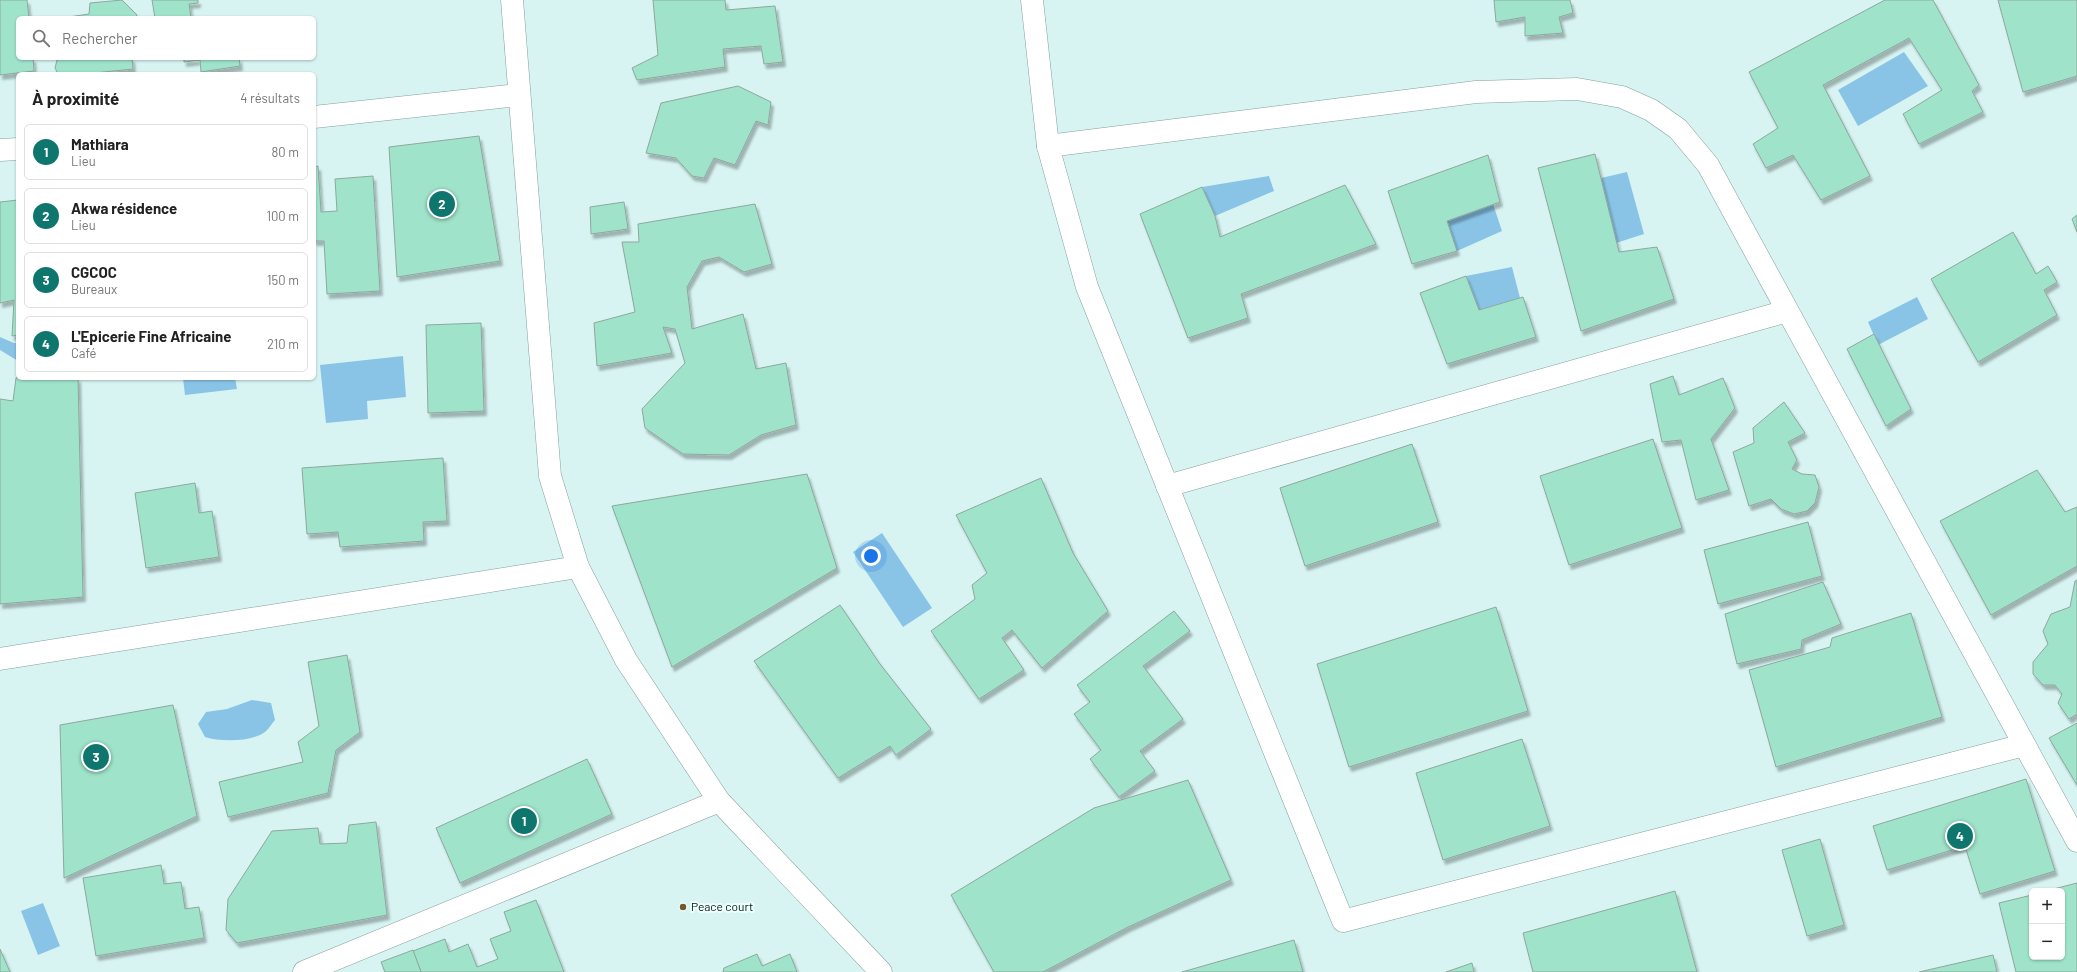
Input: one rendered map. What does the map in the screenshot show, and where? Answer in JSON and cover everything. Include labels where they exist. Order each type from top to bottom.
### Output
[{"type":"street","points":[[512,0],[518,95],[550,476],[578,567],[626,660],[719,802],[881,972]]},
{"type":"street","points":[[1032,0],[1048,146],[1087,287],[1343,921],[2024,745]]},
{"type":"street","points":[[1048,146],[1476,92],[1577,89],[1622,97],[1650,110],[1678,129],[1708,165],[2077,841]]},
{"type":"street","points":[[316,117],[518,95]]},
{"type":"street","points":[[0,150],[16,148]]},
{"type":"street","points":[[1167,486],[1787,311]]},
{"type":"street","points":[[0,659],[578,567]]},
{"type":"street","points":[[304,972],[719,802]]},
{"type":"water","points":[[1904,52],[1928,86],[1858,126],[1838,90]]},
{"type":"water","points":[[1627,172],[1644,234],[1616,243],[1601,178]]},
{"type":"water","points":[[1269,176],[1274,191],[1215,216],[1202,187]]},
{"type":"water","points":[[1493,204],[1502,231],[1457,251],[1447,221]]},
{"type":"water","points":[[1512,267],[1520,298],[1479,310],[1466,276]]},
{"type":"water","points":[[1917,297],[1928,319],[1878,345],[1868,322]]},
{"type":"water","points":[[0,337],[16,343],[16,360],[0,350]]},
{"type":"water","points":[[403,356],[406,397],[367,401],[368,419],[326,423],[320,365]]},
{"type":"water","points":[[183,380],[235,380],[237,389],[185,395]]},
{"type":"water","points":[[882,533],[932,608],[903,627],[853,552]]},
{"type":"water","points":[[252,700],[271,703],[275,720],[265,732],[252,738],[236,740],[219,740],[205,737],[198,724],[206,712],[227,709]]},
{"type":"water","points":[[43,903],[60,946],[38,955],[21,911]]},
{"type":"building","points":[[0,0],[27,0],[29,16],[16,16],[16,60],[33,60],[34,71],[0,75]]},
{"type":"building","points":[[122,0],[137,15],[76,16],[89,14],[90,3]]},
{"type":"building","points":[[152,0],[198,0],[198,3],[189,4],[191,16],[155,16]]},
{"type":"building","points":[[653,0],[725,0],[726,10],[775,6],[783,62],[764,64],[761,46],[723,49],[725,67],[637,80],[632,68],[658,55]]},
{"type":"building","points":[[1494,0],[1570,0],[1573,13],[1559,17],[1563,33],[1525,36],[1525,17],[1496,22]]},
{"type":"building","points":[[1885,0],[1933,0],[1979,85],[1972,91],[1983,112],[1919,144],[1903,114],[1942,90],[1909,38],[1823,85],[1870,176],[1821,200],[1793,155],[1766,168],[1753,144],[1778,128],[1749,72]]},
{"type":"building","points":[[1998,0],[2077,0],[2077,76],[2023,92]]},
{"type":"building","points":[[57,60],[132,60],[133,69],[104,72],[57,72],[55,68]]},
{"type":"building","points":[[184,60],[200,60],[184,62]]},
{"type":"building","points":[[200,60],[239,60],[240,66],[201,72]]},
{"type":"building","points":[[738,86],[771,102],[768,125],[756,121],[735,165],[714,158],[704,178],[692,176],[676,158],[646,153],[661,103]]},
{"type":"building","points":[[479,136],[500,261],[397,277],[389,147]]},
{"type":"building","points":[[1595,154],[1619,252],[1657,247],[1674,299],[1581,331],[1538,168]]},
{"type":"building","points":[[1488,155],[1500,202],[1447,221],[1457,251],[1412,264],[1388,191]]},
{"type":"building","points":[[316,166],[318,166],[321,212],[337,211],[335,179],[373,176],[380,291],[327,294],[324,241],[316,241]]},
{"type":"building","points":[[1345,185],[1376,244],[1241,294],[1248,318],[1188,338],[1140,214],[1202,187],[1215,216],[1220,237]]},
{"type":"building","points":[[16,200],[16,335],[12,336],[14,300],[0,303],[0,202]]},
{"type":"building","points":[[624,202],[628,229],[591,234],[590,207]]},
{"type":"building","points":[[755,204],[772,264],[744,272],[719,257],[702,261],[687,287],[692,329],[743,314],[756,369],[786,363],[796,425],[761,435],[729,455],[683,454],[645,428],[642,409],[685,363],[675,329],[663,327],[672,353],[597,366],[594,323],[635,312],[622,242],[639,242],[638,224]]},
{"type":"building","points":[[2077,215],[2077,232],[2072,219]]},
{"type":"building","points":[[2013,232],[2036,274],[2048,266],[2057,282],[2044,290],[2057,315],[1978,362],[1931,279]]},
{"type":"building","points":[[1466,276],[1479,310],[1523,297],[1536,337],[1447,364],[1420,293]]},
{"type":"building","points":[[481,323],[484,411],[428,413],[426,325]]},
{"type":"building","points":[[1874,334],[1911,409],[1886,426],[1847,349]]},
{"type":"building","points":[[1673,376],[1679,395],[1723,378],[1735,408],[1711,439],[1729,490],[1696,500],[1681,440],[1662,442],[1650,384]]},
{"type":"building","points":[[16,378],[16,380],[78,380],[83,597],[0,604],[0,399],[13,401]]},
{"type":"building","points":[[1784,402],[1805,433],[1788,442],[1797,460],[1792,469],[1802,474],[1815,475],[1819,487],[1815,503],[1807,511],[1794,514],[1781,509],[1771,499],[1749,506],[1733,452],[1754,443],[1753,428]]},
{"type":"building","points":[[1653,439],[1682,528],[1569,565],[1540,476]]},
{"type":"building","points":[[1412,444],[1438,522],[1305,566],[1280,488]]},
{"type":"building","points":[[443,458],[447,521],[423,522],[424,541],[340,547],[338,532],[307,534],[302,468]]},
{"type":"building","points":[[2037,470],[2065,512],[2077,507],[2077,566],[1991,615],[1940,521]]},
{"type":"building","points":[[807,474],[837,568],[672,667],[612,506]]},
{"type":"building","points":[[1041,478],[1073,553],[1108,611],[1042,668],[1012,630],[1002,638],[1024,670],[979,699],[931,631],[975,599],[972,585],[987,573],[956,515]]},
{"type":"building","points":[[195,483],[199,513],[212,511],[219,557],[146,568],[135,493]]},
{"type":"building","points":[[1808,522],[1822,576],[1718,604],[1704,550]]},
{"type":"building","points":[[2077,580],[2077,714],[2069,719],[2058,703],[2062,694],[2055,685],[2043,685],[2033,674],[2033,662],[2048,644],[2043,631],[2051,614],[2070,607],[2075,581]]},
{"type":"building","points":[[1823,582],[1841,624],[1802,640],[1801,649],[1737,664],[1725,614]]},
{"type":"building","points":[[840,605],[880,664],[931,729],[896,755],[890,746],[838,778],[754,661]]},
{"type":"building","points":[[1496,607],[1528,711],[1349,767],[1317,664]]},
{"type":"building","points":[[1174,611],[1190,631],[1143,666],[1183,719],[1140,751],[1155,771],[1119,797],[1090,759],[1101,750],[1074,714],[1090,702],[1077,685]]},
{"type":"building","points":[[1911,613],[1942,717],[1776,767],[1749,670],[1830,647],[1832,638]]},
{"type":"building","points":[[347,655],[360,732],[336,750],[328,793],[228,817],[219,782],[303,762],[298,742],[319,726],[308,662]]},
{"type":"building","points":[[173,705],[197,816],[64,878],[60,725]]},
{"type":"building","points":[[2077,723],[2077,785],[2049,738]]},
{"type":"building","points":[[1522,739],[1550,826],[1443,860],[1416,773]]},
{"type":"building","points":[[587,759],[612,814],[460,883],[436,828]]},
{"type":"building","points":[[2026,779],[2055,871],[1980,894],[1965,846],[1887,870],[1873,826]]},
{"type":"building","points":[[1188,780],[1231,880],[1128,927],[1043,972],[994,972],[951,895],[1094,808]]},
{"type":"building","points":[[376,822],[387,915],[237,943],[226,930],[228,899],[272,831],[318,828],[320,844],[347,843],[349,825]]},
{"type":"building","points":[[1820,839],[1844,925],[1807,936],[1782,850]]},
{"type":"building","points":[[161,865],[164,884],[181,882],[185,909],[199,907],[204,938],[96,956],[83,878]]},
{"type":"building","points":[[2077,883],[2077,972],[2016,972],[1999,903],[2029,896],[2029,960],[2065,960],[2065,888],[2058,888]]},
{"type":"building","points":[[1675,891],[1697,972],[1533,972],[1523,933]]},
{"type":"building","points":[[536,900],[564,972],[421,972],[413,951],[445,939],[449,952],[468,944],[477,967],[498,959],[490,939],[511,931],[504,912]]},
{"type":"building","points":[[1294,940],[1303,972],[1182,972]]},
{"type":"building","points":[[0,949],[10,972],[0,972]]},
{"type":"building","points":[[413,950],[421,972],[385,972],[381,962]]},
{"type":"building","points":[[757,954],[762,966],[790,954],[797,972],[723,972],[724,968]]},
{"type":"building","points":[[1993,955],[1997,972],[1919,972]]},
{"type":"building","points":[[1472,963],[1474,972],[1446,972]]},
{"type":"place","name":"Akwa résidence","points":[[442,204]]},
{"type":"place","name":"CGCOC","points":[[96,757]]},
{"type":"place","name":"Mathiara","points":[[524,821]]},
{"type":"place","name":"L'Epicerie Fine Africaine","points":[[1960,836]]},
{"type":"place","name":"Peace court","points":[[683,907]]}]
